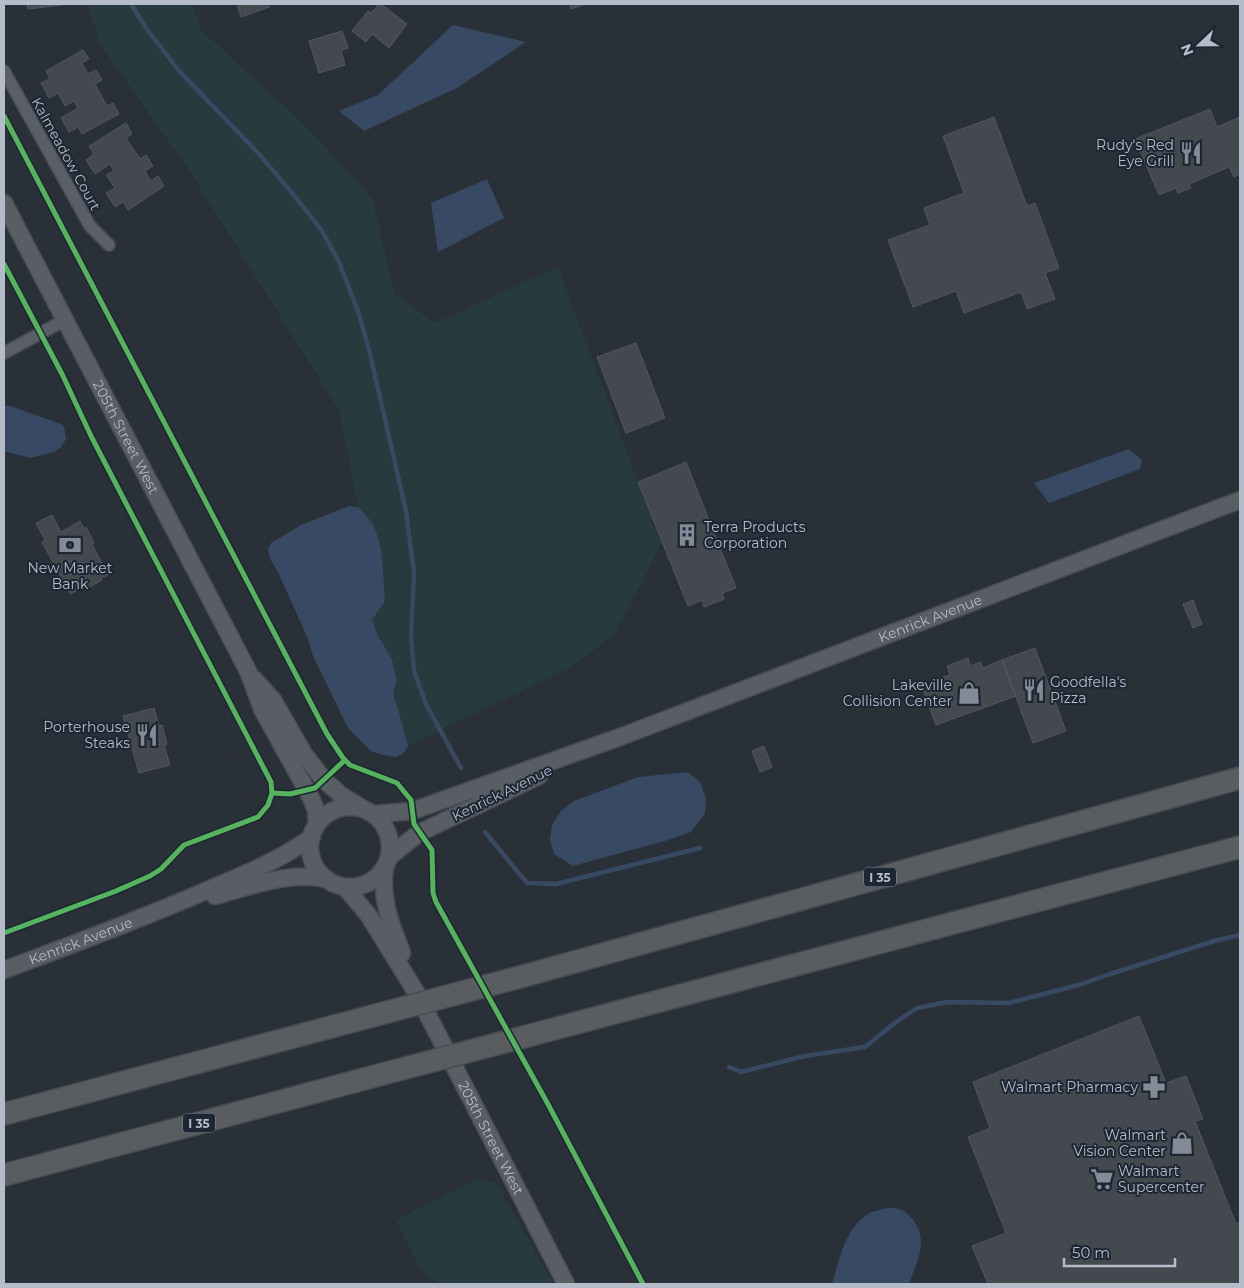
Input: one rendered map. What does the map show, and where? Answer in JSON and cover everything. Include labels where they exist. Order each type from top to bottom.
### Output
[{"type":"highway","points":[[1161,798],[1240,769]]},
{"type":"highway","name":"I 35","points":[[4,1114],[520,977],[1161,798],[1240,778]]},
{"type":"highway","name":"I 35","points":[[4,1175],[1240,847]]},
{"type":"street","name":"Kalmeadow Court","points":[[4,72],[11,88],[90,226],[109,245]]},
{"type":"street","name":"205th Street West","points":[[4,202],[248,671],[262,709],[311,798],[316,810],[314,831]]},
{"type":"street","points":[[4,353],[65,320]]},
{"type":"street","name":"Kenrick Avenue","points":[[368,811],[412,811],[620,737],[1240,500]]},
{"type":"street","name":"205th Street West","points":[[248,671],[273,700],[304,754],[324,780],[341,795],[368,811]]},
{"type":"street","name":"Kenrick Avenue","points":[[387,862],[419,833],[620,737]]},
{"type":"street","points":[[351,806],[368,811],[382,822],[388,833],[390,845],[387,862],[378,876],[368,883],[357,887],[345,887],[333,883],[315,866],[311,854],[314,831],[329,812],[351,806]]},
{"type":"street","name":"Kenrick Avenue","points":[[4,970],[160,912],[291,852],[314,831]]},
{"type":"street","name":"205th Street West","points":[[387,862],[384,883],[386,910],[416,992]]},
{"type":"street","name":"Kenrick Avenue","points":[[160,912],[283,877],[327,879]]},
{"type":"street","name":"205th Street West","points":[[345,887],[369,916],[416,992],[566,1284]]},
{"type":"green space","points":[[88,4],[192,4],[201,30],[305,125],[372,198],[395,294],[435,323],[558,267],[661,544],[615,634],[573,666],[408,746],[394,697],[394,688],[397,681],[392,659],[378,636],[372,620],[385,601],[370,520],[358,507],[339,410],[189,170],[100,44]]},
{"type":"green space","points":[[478,1178],[497,1183],[553,1284],[440,1284],[421,1270],[396,1220]]},
{"type":"water","points":[[453,25],[526,42],[457,88],[364,131],[339,111],[378,95]]},
{"type":"water","points":[[487,179],[504,218],[438,252],[431,203]]},
{"type":"water","points":[[4,406],[10,406],[61,424],[64,427],[66,439],[61,447],[54,452],[30,458],[4,451]]},
{"type":"water","points":[[1129,449],[1142,460],[1140,469],[1049,503],[1034,483]]},
{"type":"water","points":[[349,506],[358,507],[370,520],[374,526],[380,546],[385,601],[372,620],[378,636],[392,659],[397,681],[394,688],[394,697],[408,746],[403,754],[396,757],[371,751],[348,728],[313,656],[308,639],[277,570],[270,559],[268,549],[271,543],[301,525]]},
{"type":"water","points":[[688,772],[700,782],[706,798],[705,813],[691,832],[573,866],[554,854],[550,840],[552,825],[561,811],[574,801],[638,777]]},
{"type":"water","points":[[887,1208],[896,1208],[905,1212],[914,1221],[921,1236],[918,1261],[909,1284],[832,1284],[840,1255],[848,1236],[860,1220],[868,1214]]},
{"type":"building","points":[[27,4],[71,4],[28,9]]},
{"type":"building","points":[[237,4],[268,4],[269,7],[241,17]]},
{"type":"building","points":[[379,4],[407,24],[389,48],[372,34],[366,42],[352,31],[368,11],[371,13]]},
{"type":"building","points":[[570,4],[586,4],[571,9]]},
{"type":"building","points":[[342,31],[348,48],[341,50],[345,65],[319,73],[309,41]]},
{"type":"building","points":[[83,50],[89,59],[82,63],[88,74],[96,70],[102,80],[95,84],[107,106],[113,103],[119,114],[82,134],[78,127],[69,132],[61,118],[78,108],[74,101],[65,106],[58,93],[49,98],[41,83],[50,79],[46,71]]},
{"type":"building","name":"Rudy's Red Eye Grill","points":[[1210,109],[1217,127],[1240,117],[1240,174],[1234,177],[1229,167],[1189,184],[1191,188],[1178,193],[1176,188],[1159,195],[1135,139]]},
{"type":"building","points":[[994,117],[1027,206],[1035,203],[1059,268],[1045,273],[1055,299],[1027,309],[1021,292],[964,313],[956,291],[913,307],[888,240],[930,225],[924,208],[964,193],[943,136]]},
{"type":"building","points":[[126,123],[132,134],[126,138],[140,159],[146,155],[153,166],[145,171],[151,181],[158,176],[164,186],[128,210],[123,202],[115,207],[106,193],[115,188],[106,175],[114,171],[110,164],[95,174],[86,160],[94,154],[89,146]]},
{"type":"building","points":[[636,343],[665,418],[626,433],[597,357]]},
{"type":"building","name":"Terra Products Corporation","points":[[686,462],[736,588],[722,593],[724,599],[704,607],[702,600],[688,606],[638,482]]},
{"type":"building","points":[[52,515],[61,532],[80,521],[84,529],[86,527],[94,543],[92,544],[108,575],[86,589],[85,586],[70,594],[42,542],[45,540],[36,523]]},
{"type":"building","points":[[1193,600],[1202,624],[1193,628],[1183,604]]},
{"type":"building","points":[[1035,648],[1066,731],[1033,743],[1002,660]]},
{"type":"building","name":"Lakeville Collision Center","points":[[968,658],[970,666],[981,662],[983,668],[1002,660],[1016,696],[936,725],[923,690],[943,683],[941,678],[950,675],[947,666]]},
{"type":"building","name":"Porterhouse Steaks","points":[[154,708],[159,726],[162,725],[167,744],[164,745],[170,765],[139,773],[123,716]]},
{"type":"building","points":[[764,746],[772,767],[760,772],[752,751]]},
{"type":"building","name":"Walmart Supercenter","points":[[1139,1016],[1166,1083],[1186,1076],[1203,1119],[1195,1121],[1236,1224],[1240,1222],[1240,1284],[988,1284],[972,1246],[1006,1233],[968,1137],[990,1128],[973,1082]]},
{"type":"waterway","points":[[131,4],[146,28],[179,71],[260,155],[306,210],[322,231],[339,262],[358,311],[370,354],[406,511],[414,573],[411,636],[414,671],[426,704],[461,768]]},
{"type":"waterway","points":[[485,832],[527,883],[556,884],[700,848]]},
{"type":"waterway","points":[[729,1067],[741,1072],[805,1056],[865,1047],[917,1008],[948,1002],[1009,1003],[1082,984],[1214,941],[1240,935]]},
{"type":"cycle path","points":[[4,116],[327,734],[350,765],[397,783],[411,800],[414,824],[432,850],[433,893],[436,902],[549,1106],[643,1284]]},
{"type":"cycle path","points":[[4,264],[271,782],[272,793],[268,805],[258,817],[184,845],[161,869],[150,876],[116,891],[4,933]]},
{"type":"cycle path","points":[[272,793],[290,794],[315,788],[345,760]]},
{"type":"place","name":"Rudy's Red Eye Grill","points":[[1191,153]]},
{"type":"place","name":"Terra Products Corporation","points":[[687,535]]},
{"type":"place","name":"New Market Bank","points":[[70,545]]},
{"type":"place","name":"Goodfella's Pizza","points":[[1034,690]]},
{"type":"place","name":"Lakeville Collision Center","points":[[969,693]]},
{"type":"place","name":"Porterhouse Steaks","points":[[147,735]]},
{"type":"place","name":"Walmart Pharmacy","points":[[1154,1087]]},
{"type":"place","name":"Walmart Vision Center","points":[[1182,1143]]},
{"type":"place","name":"Walmart Supercenter","points":[[1102,1179]]}]
